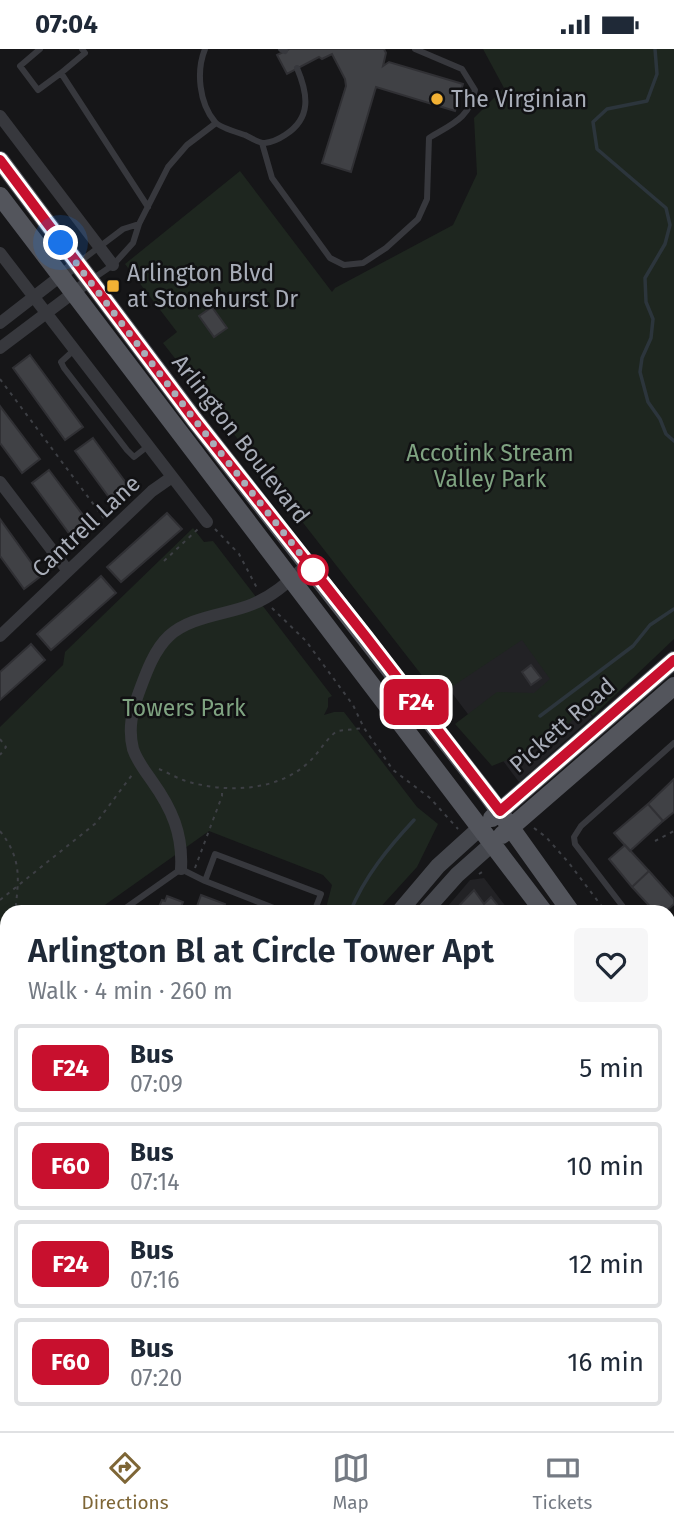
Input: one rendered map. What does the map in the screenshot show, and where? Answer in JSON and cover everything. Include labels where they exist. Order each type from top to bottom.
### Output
[{"type":"main road","name":"Arlington Boulevard","points":[[0,160],[198,425],[500,811],[566,905]]},
{"type":"main road","name":"Arlington Boulevard","points":[[0,196],[539,905]]},
{"type":"main road","name":"Pickett Road","points":[[481,827],[674,660]]},
{"type":"main road","name":"Pickett Road","points":[[493,843],[674,686]]},
{"type":"main road","points":[[405,905],[438,866],[481,827]]},
{"type":"main road","points":[[430,905],[457,875],[493,843]]},
{"type":"street","points":[[0,116],[113,265]]},
{"type":"street","points":[[2,259],[172,477],[203,526]]},
{"type":"street","points":[[0,323],[76,264]]},
{"type":"street","points":[[0,348],[89,281]]},
{"type":"street","name":"Cantrell Lane","points":[[0,636],[152,491],[172,477]]},
{"type":"street","points":[[0,482],[68,571]]},
{"type":"street","points":[[187,872],[174,814],[138,761],[132,745],[130,728],[136,702],[157,651],[169,635],[185,625],[264,599],[280,590],[308,563]]},
{"type":"lane","points":[[40,49],[20,66],[38,90],[85,53],[82,49]]},
{"type":"lane","points":[[205,49],[199,78],[205,102],[216,123],[262,143],[276,140],[296,128],[306,109],[304,86],[297,68]]},
{"type":"lane","points":[[262,143],[272,178],[330,258],[344,265],[363,263],[386,249],[418,219],[427,199],[429,138],[466,114],[472,104],[475,90],[461,69],[415,49]]},
{"type":"lane","points":[[61,73],[148,207]]},
{"type":"lane","points":[[89,281],[113,265],[133,243],[139,223],[168,167],[187,145],[216,123]]},
{"type":"lane","points":[[76,264],[123,229],[139,223]]},
{"type":"lane","points":[[74,350],[61,362],[64,368],[119,440],[134,457],[148,446]]},
{"type":"lane","points":[[622,905],[575,844],[574,837],[581,826],[674,743]]},
{"type":"lane","points":[[205,881],[215,854],[321,894],[317,905]]},
{"type":"lane","points":[[132,905],[187,872],[266,905]]},
{"type":"path","points":[[0,379],[107,522]]},
{"type":"path","points":[[164,561],[203,526],[239,554],[248,576],[264,599],[306,641],[353,705],[364,728],[393,770],[430,798],[458,829]]},
{"type":"path","points":[[0,739],[6,747],[0,755]]},
{"type":"path","points":[[187,872],[222,796],[222,787]]},
{"type":"path","points":[[534,828],[561,854],[601,905]]},
{"type":"path","points":[[0,831],[10,844],[19,869],[16,905]]},
{"type":"path","points":[[654,841],[674,831]]},
{"type":"shaded area","points":[[524,626],[592,717],[519,782],[446,685]]},
{"type":"shaded area","points":[[484,878],[505,905],[449,905],[470,880]]},
{"type":"green space","name":"Accotink Stream Valley Park","points":[[483,49],[674,49],[674,639],[593,716],[586,708],[546,744],[492,766],[455,724],[497,692],[534,693],[550,679],[522,640],[438,696],[163,343],[177,332],[125,264],[240,171],[332,292],[453,225],[477,174],[474,118],[504,88]]},
{"type":"green space","name":"Towers Park","points":[[193,528],[204,542],[213,541],[332,696],[328,698],[324,715],[344,712],[417,807],[438,824],[417,867],[382,905],[327,905],[332,885],[323,875],[209,831],[105,905],[0,905],[0,727],[63,665],[65,652]]},
{"type":"building","name":"The Virginian","points":[[289,49],[384,49],[386,53],[383,66],[389,62],[463,84],[455,111],[376,87],[351,172],[322,163],[346,86],[345,79],[332,54],[322,59],[319,57],[287,74],[277,55]]},
{"type":"building","points":[[212,307],[227,328],[214,337],[199,316]]},
{"type":"building","points":[[30,355],[83,427],[65,440],[13,368]]},
{"type":"building","points":[[0,406],[40,459],[22,473],[0,443]]},
{"type":"building","points":[[93,438],[132,491],[114,504],[75,451]]},
{"type":"building","points":[[49,470],[89,523],[71,536],[32,483]]},
{"type":"building","points":[[167,513],[182,529],[121,582],[107,567]]},
{"type":"building","points":[[0,519],[41,576],[24,589],[0,556]]},
{"type":"building","points":[[101,576],[116,593],[51,650],[37,634]]},
{"type":"building","points":[[31,644],[45,660],[0,700],[0,672]]},
{"type":"building","points":[[531,665],[541,678],[531,685],[522,672]]},
{"type":"building","points":[[674,779],[674,812],[663,821],[648,804]]},
{"type":"building","points":[[648,804],[663,821],[630,851],[614,833]]},
{"type":"building","points":[[625,845],[649,871],[632,887],[609,859]]},
{"type":"building","points":[[649,871],[674,899],[674,904],[649,905],[632,887]]},
{"type":"building","points":[[474,890],[484,904],[491,897],[497,905],[460,905]]},
{"type":"building","points":[[201,895],[225,904],[225,905],[197,905]]},
{"type":"building","points":[[167,896],[183,902],[182,905],[160,905],[162,900],[165,901]]},
{"type":"waterway","points":[[655,49],[657,74],[647,101],[607,109],[593,122],[597,149],[666,208],[670,225],[665,244],[645,278],[646,302],[653,319],[651,338],[642,358],[640,372],[648,402],[660,419],[666,434],[674,441]]},
{"type":"waterway","points":[[540,716],[633,646],[650,625],[674,609]]},
{"type":"waterway","points":[[354,905],[378,863],[414,820]]},
{"type":"bus line","name":"F24","points":[[0,160],[194,419],[500,811],[674,660]]},
{"type":"place","name":"The Virginian","points":[[437,99]]},
{"type":"place","name":"Arlington Blvd at Stonehurst Dr","points":[[113,286]]},
{"type":"route","points":[[61,243],[313,570]]}]
